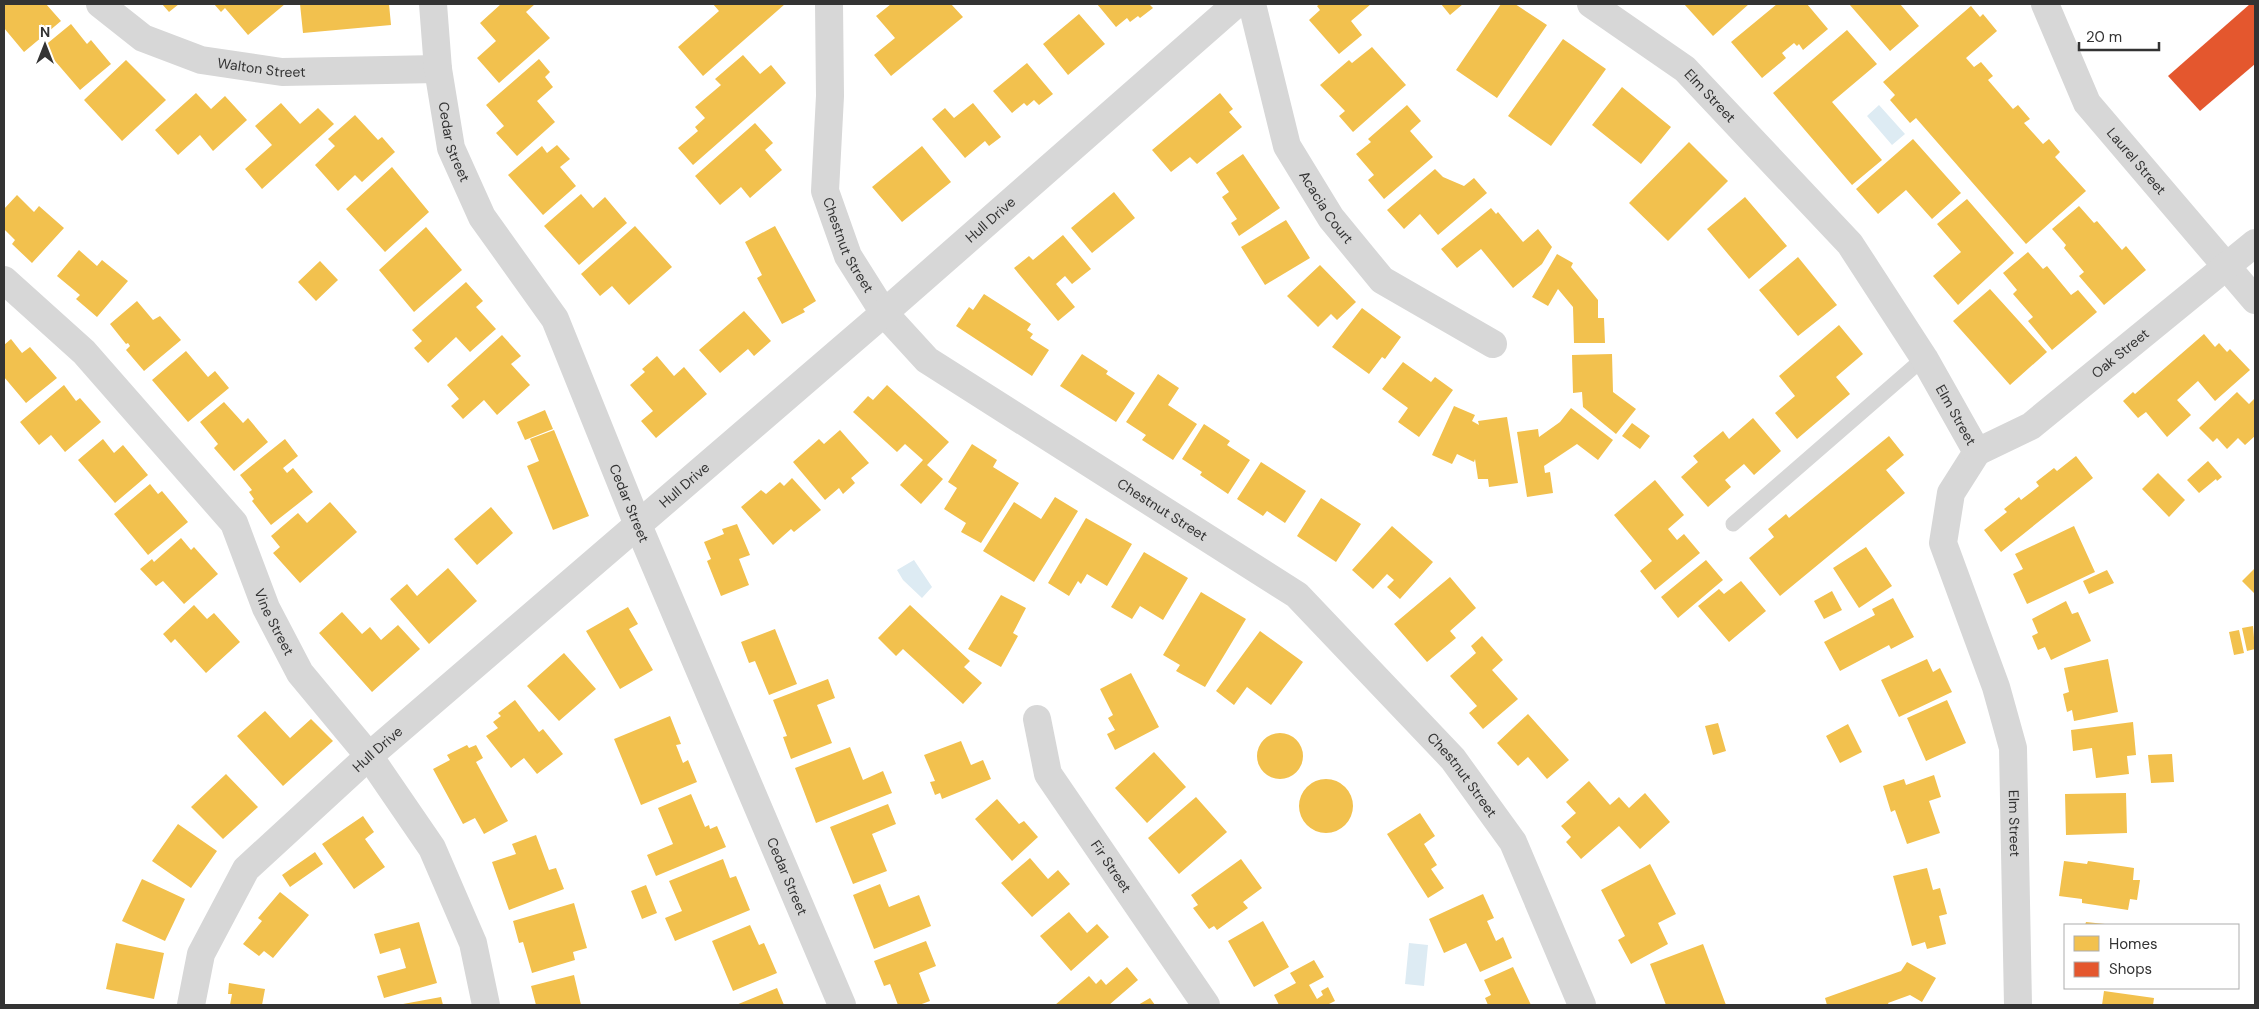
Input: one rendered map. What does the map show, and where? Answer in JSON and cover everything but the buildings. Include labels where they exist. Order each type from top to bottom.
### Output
[{"type":"street","name":"Walton Street","points":[[100,4],[142,38],[201,60],[282,72],[438,69]]},
{"type":"street","name":"Cedar Street","points":[[433,4],[438,69],[451,148],[482,217],[555,319],[638,525],[842,1005]]},
{"type":"street","name":"Chestnut Street","points":[[830,4],[830,96],[825,192],[848,256],[884,313],[927,360],[1297,595],[1453,759],[1513,842],[1582,1005]]},
{"type":"street","name":"Hull Drive","points":[[191,1005],[201,954],[246,869],[369,756],[884,313],[1236,4]]},
{"type":"street","name":"Acacia Court","points":[[1252,4],[1287,146],[1331,218],[1382,280],[1492,344]]},
{"type":"street","name":"Elm Street","points":[[1591,4],[1685,69],[1843,237],[1924,358],[1977,452],[1951,493],[1943,543],[1996,687],[2013,748],[2018,1005]]},
{"type":"street","name":"Laurel Street","points":[[2044,4],[2087,103],[2255,300]]},
{"type":"street","name":"Oak Street","points":[[1977,452],[2031,426],[2226,268],[2255,242]]},
{"type":"street","name":"Vine Street","points":[[4,280],[84,352],[234,523],[266,608],[300,673],[369,756],[432,848],[472,943],[486,1005]]},
{"type":"street","name":"Fir Street","points":[[1037,719],[1048,774],[1206,1005]]},
{"type":"lane","points":[[1733,524],[1924,358]]},
{"type":"shaded area","points":[[1879,105],[1905,134],[1892,145],[1867,116]]},
{"type":"shaded area","points":[[914,560],[932,587],[922,598],[903,580],[897,570]]},
{"type":"shaded area","points":[[1409,943],[1428,945],[1424,986],[1405,984]]}]
